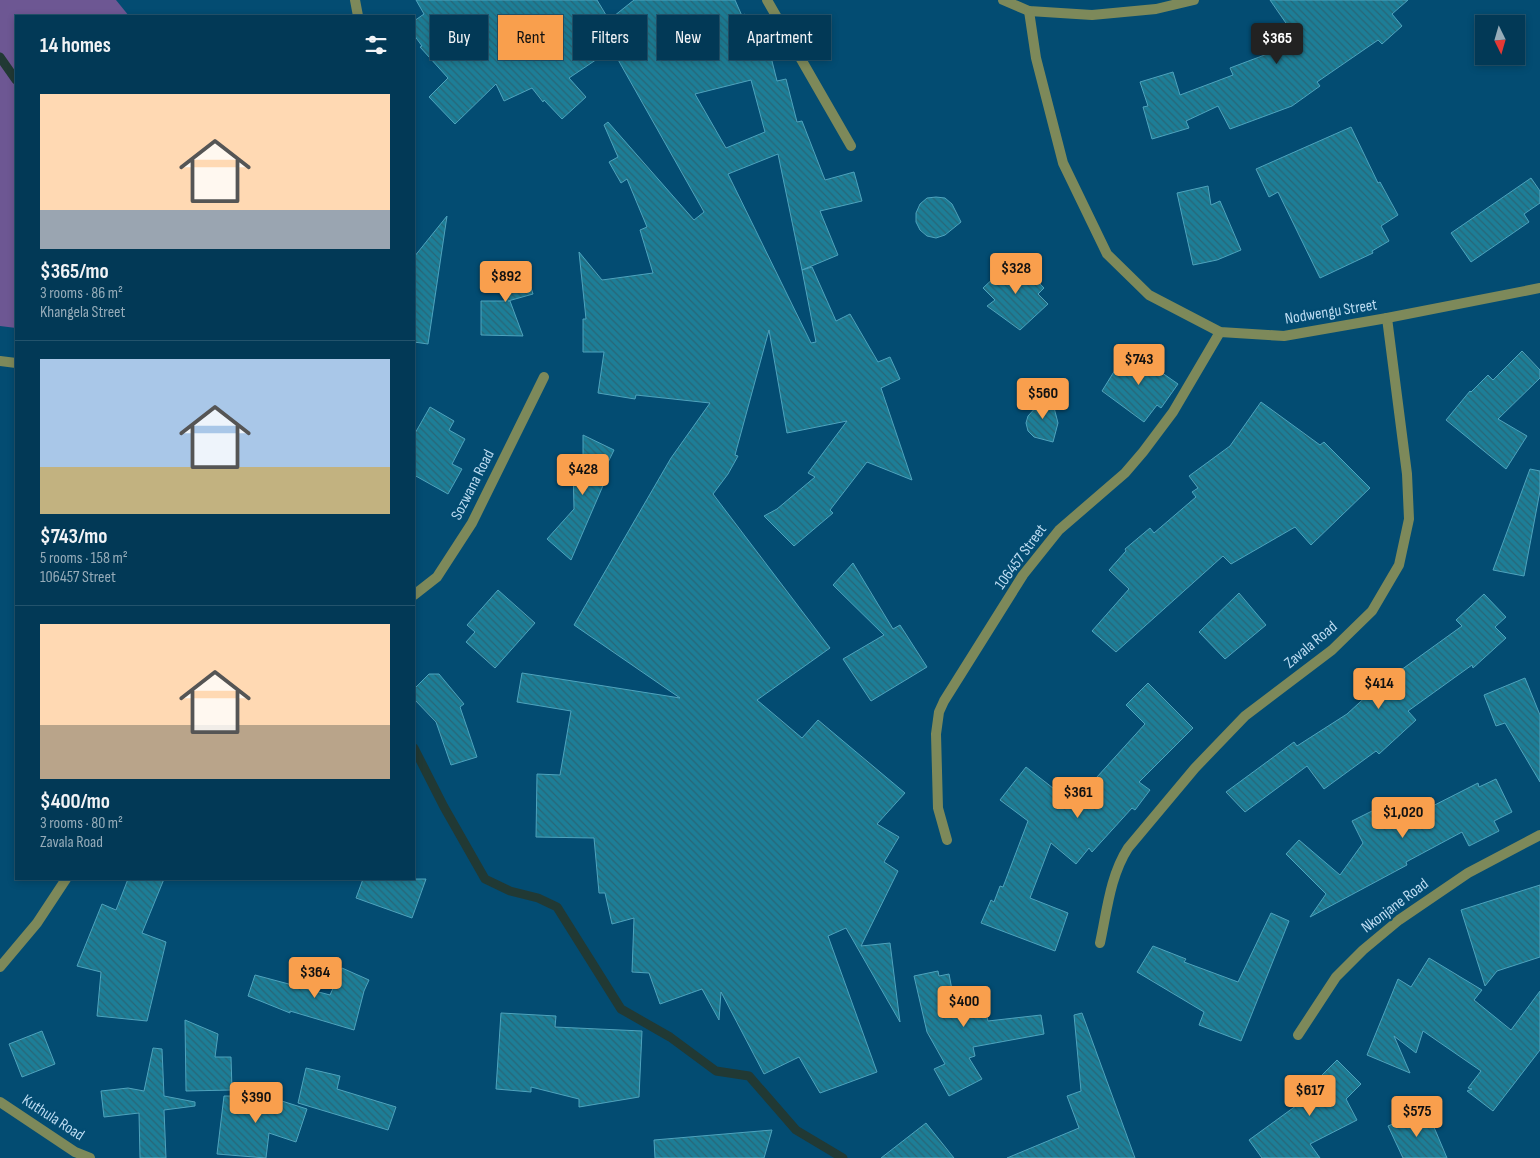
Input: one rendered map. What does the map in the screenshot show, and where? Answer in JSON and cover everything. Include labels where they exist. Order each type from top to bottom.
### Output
[{"type":"street","points":[[355,0],[358,15]]},
{"type":"street","points":[[767,0],[852,146]]},
{"type":"street","points":[[1003,0],[1029,11],[1092,15],[1156,10],[1194,0]]},
{"type":"street","name":"Nodwengu Street","points":[[1029,11],[1036,58],[1063,163],[1107,254],[1149,295],[1220,332],[1284,336],[1540,288]]},
{"type":"street","name":"Zavala Road","points":[[1100,943],[1113,880],[1119,862],[1128,848],[1195,768],[1245,716],[1332,650],[1372,611],[1399,565],[1409,519],[1407,474],[1387,318]]},
{"type":"street","name":"106457 Street","points":[[947,840],[938,808],[936,734],[939,712],[944,701],[1024,575],[1059,530],[1125,473],[1143,452],[1173,412],[1220,332]]},
{"type":"street","points":[[0,361],[15,363]]},
{"type":"street","name":"Sozwana Road","points":[[415,594],[437,577],[472,523],[544,377]]},
{"type":"street","name":"Nkonjane Road","points":[[1298,1035],[1336,976],[1384,932],[1468,873],[1540,835]]},
{"type":"street","points":[[0,967],[37,923],[65,880]]},
{"type":"street","name":"Kuthula Road","points":[[0,1102],[75,1152],[90,1158]]},
{"type":"shaded area","points":[[0,0],[116,0],[128,15],[15,15],[15,328],[0,326]]},
{"type":"building","points":[[416,0],[597,0],[606,15],[573,15],[573,60],[596,60],[569,78],[586,97],[562,119],[544,100],[543,102],[532,88],[504,101],[496,84],[455,124],[429,97],[448,78],[432,60],[488,60],[488,15],[430,15],[430,58],[420,47],[422,46],[415,36],[415,20],[424,14]]},
{"type":"building","points":[[634,0],[735,0],[742,15],[729,15],[729,60],[772,60],[777,81],[786,79],[797,122],[802,121],[825,180],[854,172],[862,201],[820,211],[838,255],[802,270],[812,267],[836,321],[850,314],[878,362],[890,357],[900,379],[881,388],[912,480],[867,462],[830,510],[833,513],[794,546],[764,516],[777,509],[815,477],[808,473],[847,421],[787,433],[769,330],[735,455],[738,456],[728,474],[713,494],[830,648],[757,700],[802,738],[818,720],[905,793],[877,824],[899,837],[884,862],[898,871],[861,946],[890,943],[900,1022],[846,928],[828,936],[877,1072],[820,1093],[799,1057],[764,1074],[721,992],[719,1020],[702,989],[660,1004],[649,973],[632,972],[634,918],[612,924],[605,893],[599,893],[594,838],[536,837],[537,774],[560,775],[571,711],[517,702],[522,673],[680,698],[574,625],[671,458],[710,403],[636,395],[635,399],[598,393],[604,352],[583,352],[583,319],[586,319],[579,252],[602,280],[653,273],[640,230],[647,227],[627,179],[621,183],[609,162],[618,157],[604,125],[608,122],[694,220],[704,212],[618,60],[647,60],[647,15],[615,15]],"holes":[[[751,80],[765,132],[726,148],[695,94]],[[778,154],[816,342],[811,343],[728,174]]]},
{"type":"building","points":[[1270,0],[1408,0],[1392,14],[1402,26],[1382,44],[1378,40],[1317,82],[1320,86],[1292,106],[1230,129],[1218,106],[1186,121],[1189,128],[1152,139],[1143,107],[1148,106],[1140,82],[1173,72],[1180,95],[1233,75],[1230,68],[1299,42]]},
{"type":"building","points":[[1351,127],[1378,183],[1380,182],[1398,215],[1381,226],[1389,241],[1372,251],[1373,253],[1320,278],[1278,192],[1269,197],[1256,169]]},
{"type":"building","points":[[1531,178],[1540,191],[1540,203],[1524,214],[1529,222],[1471,262],[1451,233]]},
{"type":"building","points":[[1208,186],[1211,205],[1220,201],[1241,250],[1217,260],[1193,265],[1177,193]]},
{"type":"building","points":[[927,198],[945,198],[952,204],[961,222],[945,235],[936,238],[927,236],[920,230],[916,222],[916,213],[920,204]]},
{"type":"building","points":[[447,216],[428,344],[415,342],[415,256]]},
{"type":"building","points":[[1015,258],[1044,288],[1038,294],[1048,304],[1020,330],[987,306],[995,300],[983,288]]},
{"type":"building","points":[[523,263],[533,294],[508,301],[510,301],[523,336],[481,335],[481,301],[505,301],[495,271]]},
{"type":"building","points":[[1128,349],[1178,384],[1161,408],[1157,405],[1144,422],[1102,391]]},
{"type":"building","points":[[1522,351],[1540,370],[1540,378],[1498,419],[1527,436],[1506,469],[1446,420],[1470,391],[1488,375],[1493,380]]},
{"type":"building","points":[[1050,392],[1058,423],[1053,442],[1034,437],[1028,431],[1026,423],[1028,416]]},
{"type":"building","points":[[1261,402],[1320,445],[1324,442],[1370,488],[1311,545],[1295,527],[1231,564],[1223,556],[1116,652],[1092,631],[1129,589],[1109,570],[1126,551],[1125,549],[1150,528],[1154,533],[1196,497],[1192,492],[1198,488],[1189,476],[1230,446]]},
{"type":"building","points":[[430,407],[454,421],[449,430],[465,439],[452,464],[462,469],[448,494],[415,476],[415,433]]},
{"type":"building","points":[[583,435],[614,450],[600,479],[605,481],[571,560],[547,539],[574,509],[573,465],[583,464]]},
{"type":"building","points":[[1530,469],[1540,471],[1540,491],[1524,576],[1493,570]]},
{"type":"building","points":[[853,563],[893,629],[900,625],[927,667],[871,701],[843,659],[884,635],[833,585]]},
{"type":"building","points":[[498,590],[535,623],[495,668],[466,642],[475,632],[467,625]]},
{"type":"building","points":[[1239,593],[1266,625],[1225,659],[1199,632]]},
{"type":"building","points":[[1484,594],[1506,617],[1495,627],[1506,638],[1473,668],[1472,665],[1408,711],[1416,720],[1379,754],[1376,751],[1324,789],[1307,766],[1245,812],[1226,792],[1294,742],[1297,746],[1347,714],[1382,682],[1462,626],[1456,620]]},
{"type":"building","points":[[429,674],[439,674],[464,704],[460,707],[477,757],[451,765],[436,722],[415,700],[415,688]]},
{"type":"building","points":[[1525,678],[1540,715],[1540,782],[1505,723],[1496,726],[1484,695]]},
{"type":"building","points":[[1148,683],[1193,728],[1139,782],[1150,790],[1135,810],[1132,808],[1092,852],[1089,848],[1076,864],[1051,843],[1030,898],[1068,913],[1055,951],[981,923],[991,900],[994,902],[1000,886],[1003,887],[1028,821],[1000,800],[1026,767],[1067,799],[1081,783],[1087,788],[1145,724],[1126,705]]},
{"type":"building","points":[[1496,779],[1512,812],[1494,821],[1499,831],[1469,846],[1462,832],[1406,862],[1407,865],[1310,917],[1326,894],[1286,854],[1299,840],[1340,875],[1363,843],[1352,821],[1398,798],[1409,818],[1478,783],[1479,787]]},
{"type":"building","points":[[426,879],[412,918],[356,898],[363,880]]},
{"type":"building","points":[[128,880],[164,880],[142,933],[166,942],[147,1021],[97,1016],[101,972],[77,966],[102,904],[116,910]]},
{"type":"building","points":[[1540,885],[1540,957],[1497,971],[1485,986],[1461,910]]},
{"type":"building","points":[[1271,913],[1289,921],[1241,1041],[1199,1025],[1204,1012],[1137,972],[1153,946],[1186,959],[1184,962],[1238,982]]},
{"type":"building","points":[[1429,958],[1482,990],[1474,1000],[1511,1030],[1540,991],[1540,1050],[1493,1111],[1467,1091],[1472,1089],[1468,1088],[1481,1071],[1423,1031],[1416,1053],[1394,1036],[1410,1073],[1367,1055],[1398,979],[1411,987]]},
{"type":"building","points":[[342,968],[369,980],[364,991],[354,1030],[290,1011],[290,1013],[248,996],[255,975],[330,995]]},
{"type":"building","points":[[938,971],[939,976],[949,974],[953,995],[980,989],[988,1021],[1041,1015],[1044,1034],[973,1047],[975,1056],[969,1058],[982,1079],[949,1096],[934,1069],[945,1064],[927,1032],[914,976]]},
{"type":"building","points":[[501,1013],[556,1016],[555,1027],[642,1031],[639,1097],[579,1107],[579,1099],[531,1087],[531,1092],[496,1089]]},
{"type":"building","points":[[1082,1013],[1135,1158],[1007,1158],[1079,1128],[1067,1096],[1081,1091],[1074,1015]]},
{"type":"building","points":[[185,1020],[218,1034],[215,1057],[231,1057],[232,1090],[186,1091]]},
{"type":"building","points":[[42,1031],[55,1064],[22,1077],[9,1044]]},
{"type":"building","points":[[153,1048],[162,1049],[164,1096],[195,1102],[195,1106],[164,1110],[166,1158],[140,1158],[139,1113],[104,1117],[101,1091],[128,1088],[144,1091]]},
{"type":"building","points":[[1337,1060],[1361,1084],[1346,1099],[1357,1120],[1310,1144],[1320,1158],[1262,1158],[1249,1140],[1304,1100],[1298,1089],[1318,1079]]},
{"type":"building","points":[[306,1068],[340,1076],[337,1089],[396,1107],[388,1130],[298,1103]]},
{"type":"building","points":[[224,1096],[266,1096],[307,1109],[296,1142],[269,1133],[266,1158],[217,1154]]},
{"type":"building","points":[[1418,1113],[1428,1113],[1447,1158],[1403,1158],[1388,1126]]},
{"type":"building","points":[[926,1123],[954,1158],[881,1158]]},
{"type":"building","points":[[772,1130],[764,1158],[655,1158],[654,1140]]},
{"type":"waterway","points":[[0,57],[15,79]]},
{"type":"waterway","points":[[415,750],[444,807],[485,879],[510,891],[538,898],[557,907],[621,1009],[670,1037],[716,1071],[749,1076],[796,1130],[843,1158]]}]
